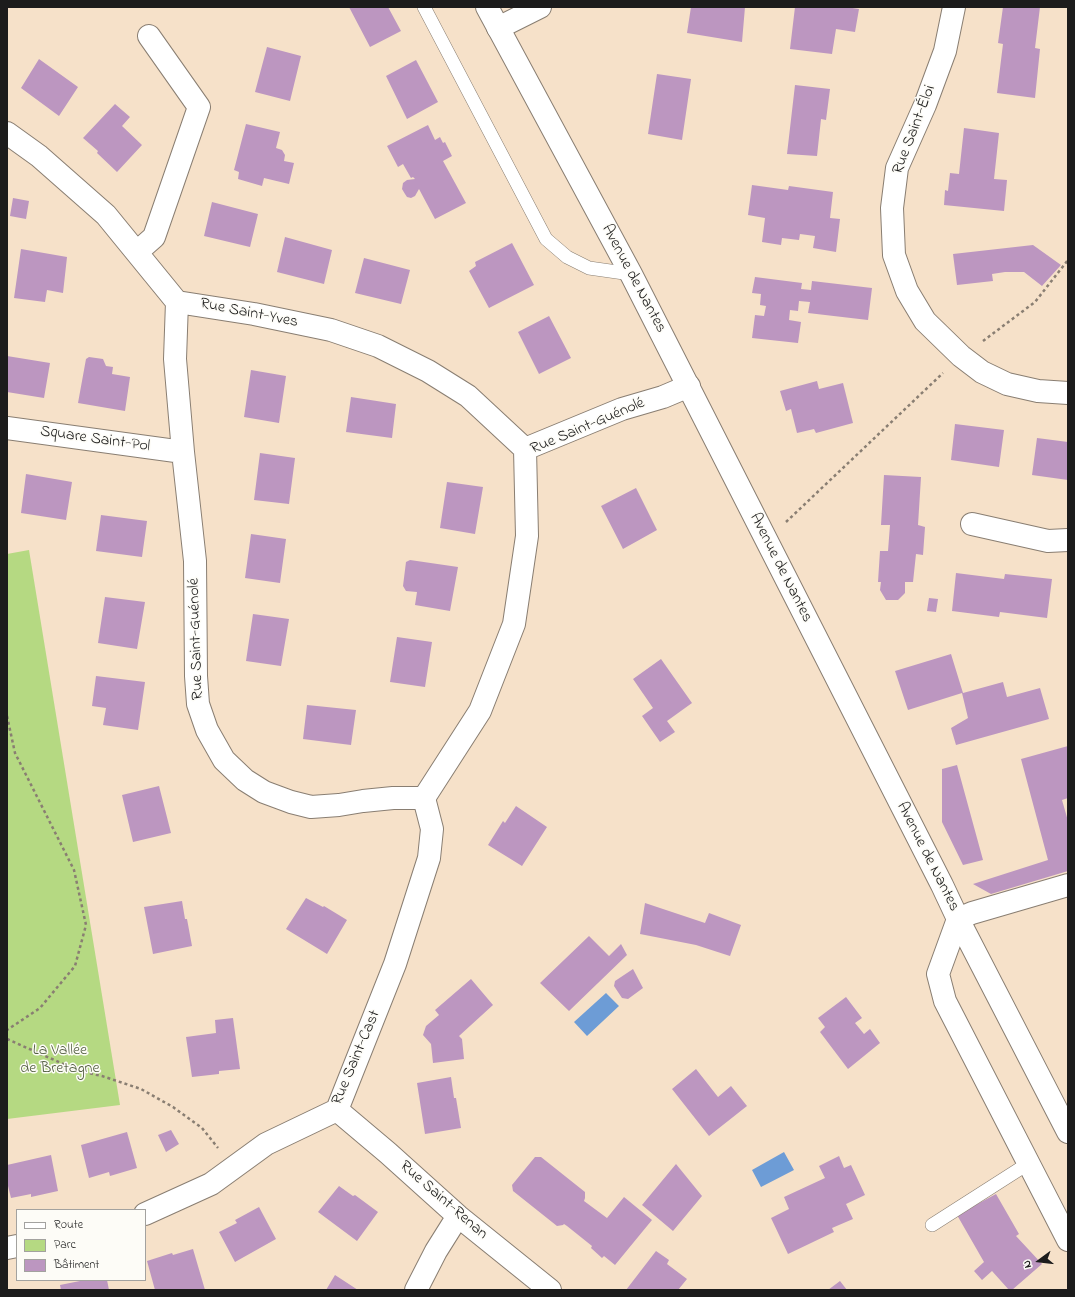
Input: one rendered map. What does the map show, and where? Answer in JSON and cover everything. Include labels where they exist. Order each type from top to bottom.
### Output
[{"type":"street","name":"Avenue de Nantes","points":[[487,7],[631,274],[689,386],[958,919],[1068,1132]]},
{"type":"street","points":[[498,28],[540,7]]},
{"type":"street","name":"Rue Saint-Éloi","points":[[954,7],[945,51],[925,105],[897,168],[892,208],[894,255],[907,291],[925,321],[961,356],[982,372],[1008,384],[1038,391],[1068,393]]},
{"type":"street","points":[[136,252],[154,237],[199,107],[149,36]]},
{"type":"street","name":"Rue Saint-Yves","points":[[7,133],[39,156],[106,214],[177,302],[254,314],[332,330],[378,346],[428,371],[468,396],[525,449]]},
{"type":"street","name":"Rue Saint-Guénolé","points":[[177,302],[175,359],[183,452],[195,561],[196,676],[198,704],[207,730],[224,760],[245,780],[264,792],[291,802],[311,807],[393,798],[424,798],[480,711],[514,624],[527,536],[525,449],[622,409],[663,397],[689,386]]},
{"type":"street","name":"Square Saint-Pol","points":[[7,428],[183,452]]},
{"type":"street","points":[[972,524],[1048,541],[1068,540]]},
{"type":"street","name":"Rue Saint-Cast","points":[[146,1214],[211,1184],[266,1144],[337,1110],[395,964],[429,858],[432,829],[424,798]]},
{"type":"street","points":[[1068,885],[972,913],[958,919],[938,974],[946,1001],[1068,1240]]},
{"type":"street","name":"Rue Saint-Renan","points":[[337,1110],[388,1153],[458,1216],[550,1290]]},
{"type":"street","points":[[416,1290],[436,1252],[458,1216]]},
{"type":"lane","points":[[424,7],[546,239],[567,257],[589,268],[631,274]]},
{"type":"lane","points":[[932,1225],[1029,1163]]},
{"type":"path","points":[[767,540],[961,356],[1036,302],[1068,260]]},
{"type":"path","points":[[7,716],[15,753],[74,870],[86,925],[75,966],[40,1008],[7,1030]]},
{"type":"path","points":[[7,1039],[79,1071],[102,1076],[141,1089],[173,1107],[202,1128],[232,1169]]},
{"type":"green space","name":"La Vallée de Bretagne","points":[[29,550],[120,1105],[7,1119],[7,554]]},
{"type":"water","points":[[606,993],[619,1006],[587,1036],[574,1022]]},
{"type":"water","points":[[784,1152],[794,1170],[761,1187],[752,1170]]},
{"type":"building","points":[[349,7],[388,7],[401,31],[370,47]]},
{"type":"building","points":[[691,7],[745,7],[742,42],[687,33]]},
{"type":"building","points":[[795,7],[846,7],[859,9],[855,32],[836,29],[832,54],[790,49]]},
{"type":"building","points":[[1003,7],[1040,7],[1035,48],[1040,49],[1035,98],[997,93],[1003,44],[998,43]]},
{"type":"building","points":[[267,47],[301,56],[290,101],[255,92]]},
{"type":"building","points":[[39,59],[78,87],[59,116],[21,88]]},
{"type":"building","points":[[416,60],[438,102],[407,119],[386,76]]},
{"type":"building","points":[[657,74],[691,79],[682,140],[648,134]]},
{"type":"building","points":[[795,85],[830,89],[826,120],[821,119],[817,156],[787,154]]},
{"type":"building","points":[[115,104],[130,117],[122,126],[142,145],[117,172],[97,153],[98,151],[83,138]]},
{"type":"building","points":[[246,124],[280,132],[276,148],[282,150],[285,155],[284,161],[294,163],[289,184],[264,178],[262,186],[238,179],[239,172],[234,170]]},
{"type":"building","points":[[428,125],[435,140],[440,137],[443,143],[445,142],[452,156],[443,161],[466,203],[435,219],[419,189],[415,196],[411,198],[407,197],[405,194],[402,189],[403,183],[407,180],[415,179],[413,177],[411,178],[403,164],[398,167],[387,146]]},
{"type":"building","points":[[964,128],[999,133],[994,179],[1007,180],[1004,211],[944,205],[945,190],[948,191],[950,173],[959,174]]},
{"type":"building","points":[[752,185],[788,190],[789,186],[833,192],[830,218],[840,219],[836,252],[813,248],[815,236],[800,234],[799,240],[782,238],[781,245],[762,242],[765,218],[748,215]]},
{"type":"building","points":[[13,198],[29,201],[26,219],[10,216]]},
{"type":"building","points":[[212,202],[258,214],[250,247],[204,236]]},
{"type":"building","points":[[285,237],[332,250],[324,284],[277,272]]},
{"type":"building","points":[[512,243],[534,285],[489,308],[469,271],[476,266],[475,262]]},
{"type":"building","points":[[1033,245],[1061,265],[1042,286],[1024,272],[992,274],[993,281],[957,285],[953,254]]},
{"type":"building","points":[[21,249],[67,257],[63,293],[47,290],[45,302],[14,298]]},
{"type":"building","points":[[364,258],[410,270],[401,304],[355,293]]},
{"type":"building","points":[[755,277],[802,283],[801,289],[811,290],[812,281],[872,288],[868,320],[808,313],[810,302],[799,301],[798,311],[790,310],[789,320],[801,322],[798,343],[752,338],[755,315],[764,316],[766,306],[760,305],[761,294],[752,293]]},
{"type":"building","points":[[549,316],[571,358],[539,374],[518,332]]},
{"type":"building","points":[[7,356],[50,363],[44,398],[7,392]]},
{"type":"building","points":[[89,357],[103,359],[106,366],[113,367],[112,374],[130,377],[125,411],[78,403],[86,359]]},
{"type":"building","points":[[251,370],[286,376],[279,423],[244,417]]},
{"type":"building","points":[[817,381],[819,389],[843,383],[853,423],[816,433],[814,429],[797,433],[791,409],[786,411],[780,391]]},
{"type":"building","points":[[351,397],[396,404],[392,438],[346,432]]},
{"type":"building","points":[[955,424],[1004,430],[999,467],[951,460]]},
{"type":"building","points":[[1037,438],[1068,442],[1068,480],[1032,475]]},
{"type":"building","points":[[260,453],[295,458],[289,504],[254,500]]},
{"type":"building","points":[[26,474],[72,482],[66,520],[21,513]]},
{"type":"building","points":[[884,475],[921,477],[918,525],[925,527],[923,555],[916,554],[913,582],[905,582],[905,593],[898,600],[886,600],[880,590],[881,582],[878,582],[880,551],[888,551],[890,525],[881,525]]},
{"type":"building","points":[[447,482],[483,487],[475,534],[440,528]]},
{"type":"building","points":[[636,488],[657,530],[623,549],[601,506]]},
{"type":"building","points":[[101,515],[147,521],[142,557],[96,551]]},
{"type":"building","points":[[251,534],[286,539],[280,583],[245,578]]},
{"type":"building","points":[[410,560],[458,567],[450,611],[415,605],[417,592],[406,591],[403,586],[406,562]]},
{"type":"building","points":[[956,573],[1004,579],[1005,574],[1052,579],[1047,618],[1000,612],[999,617],[952,611]]},
{"type":"building","points":[[105,597],[145,602],[137,649],[98,643]]},
{"type":"building","points":[[929,598],[938,599],[936,612],[927,611]]},
{"type":"building","points":[[253,614],[289,619],[281,666],[246,661]]},
{"type":"building","points":[[397,637],[432,642],[425,687],[390,682]]},
{"type":"building","points":[[951,654],[963,693],[1003,682],[1007,697],[1040,688],[1049,719],[956,745],[951,728],[968,718],[962,693],[908,710],[895,671]]},
{"type":"building","points":[[661,659],[692,703],[667,721],[675,732],[660,742],[642,716],[653,708],[633,679]]},
{"type":"building","points":[[96,676],[145,682],[138,730],[103,725],[106,708],[92,706]]},
{"type":"building","points":[[307,705],[356,710],[351,745],[303,739]]},
{"type":"building","points":[[1068,746],[1068,798],[1062,800],[1068,821],[1068,871],[991,894],[973,884],[1048,860],[1021,759]]},
{"type":"building","points":[[957,765],[983,860],[963,865],[942,822],[942,769]]},
{"type":"building","points":[[159,786],[171,833],[133,842],[122,795]]},
{"type":"building","points":[[516,806],[547,827],[522,866],[488,845],[503,821],[505,823]]},
{"type":"building","points":[[306,898],[323,907],[324,906],[347,920],[327,954],[286,929]]},
{"type":"building","points":[[182,901],[192,946],[153,954],[144,907]]},
{"type":"building","points":[[645,903],[705,923],[709,913],[741,925],[730,956],[696,945],[640,934]]},
{"type":"building","points":[[589,936],[609,956],[621,944],[627,955],[569,1011],[540,983]]},
{"type":"building","points":[[633,969],[643,988],[628,999],[622,998],[614,986],[615,981]]},
{"type":"building","points":[[471,979],[493,1005],[459,1036],[462,1039],[464,1059],[433,1063],[431,1044],[423,1035],[426,1026],[439,1015],[435,1010]]},
{"type":"building","points":[[846,997],[862,1018],[855,1023],[864,1034],[870,1029],[880,1043],[848,1069],[820,1032],[825,1027],[818,1018]]},
{"type":"building","points":[[233,1018],[240,1069],[219,1071],[219,1074],[192,1077],[186,1037],[216,1033],[215,1020]]},
{"type":"building","points":[[696,1069],[718,1097],[731,1086],[747,1106],[709,1136],[672,1089]]},
{"type":"building","points":[[451,1077],[461,1128],[425,1134],[417,1083]]},
{"type":"building","points":[[171,1130],[179,1144],[166,1152],[158,1135]]},
{"type":"building","points":[[127,1132],[137,1168],[110,1176],[109,1172],[89,1178],[81,1145]]},
{"type":"building","points":[[51,1155],[58,1191],[31,1197],[31,1194],[11,1198],[7,1182],[7,1165]]},
{"type":"building","points":[[839,1156],[844,1168],[851,1165],[865,1195],[846,1204],[853,1219],[832,1228],[834,1232],[788,1254],[771,1218],[789,1209],[784,1197],[825,1178],[819,1166]]},
{"type":"building","points":[[535,1157],[541,1157],[585,1192],[584,1201],[607,1218],[624,1197],[652,1220],[615,1265],[604,1256],[602,1258],[591,1248],[592,1246],[567,1226],[564,1224],[557,1226],[513,1191],[512,1185]]},
{"type":"building","points":[[676,1164],[702,1196],[673,1231],[642,1205]]},
{"type":"building","points":[[339,1186],[353,1196],[355,1195],[378,1212],[357,1241],[318,1212]]},
{"type":"building","points":[[996,1194],[1019,1234],[1016,1236],[1042,1264],[1012,1290],[1009,1290],[992,1271],[982,1280],[974,1271],[984,1262],[957,1215]]},
{"type":"building","points":[[259,1207],[276,1239],[235,1262],[219,1232],[237,1223],[235,1220]]},
{"type":"building","points":[[193,1249],[205,1290],[155,1290],[147,1261],[172,1253],[173,1255]]},
{"type":"building","points":[[656,1251],[669,1260],[667,1264],[687,1279],[678,1290],[626,1290]]},
{"type":"building","points":[[335,1275],[358,1290],[326,1290]]},
{"type":"building","points":[[80,1281],[107,1281],[109,1290],[61,1290],[60,1285]]},
{"type":"building","points":[[840,1281],[847,1290],[828,1290]]}]
